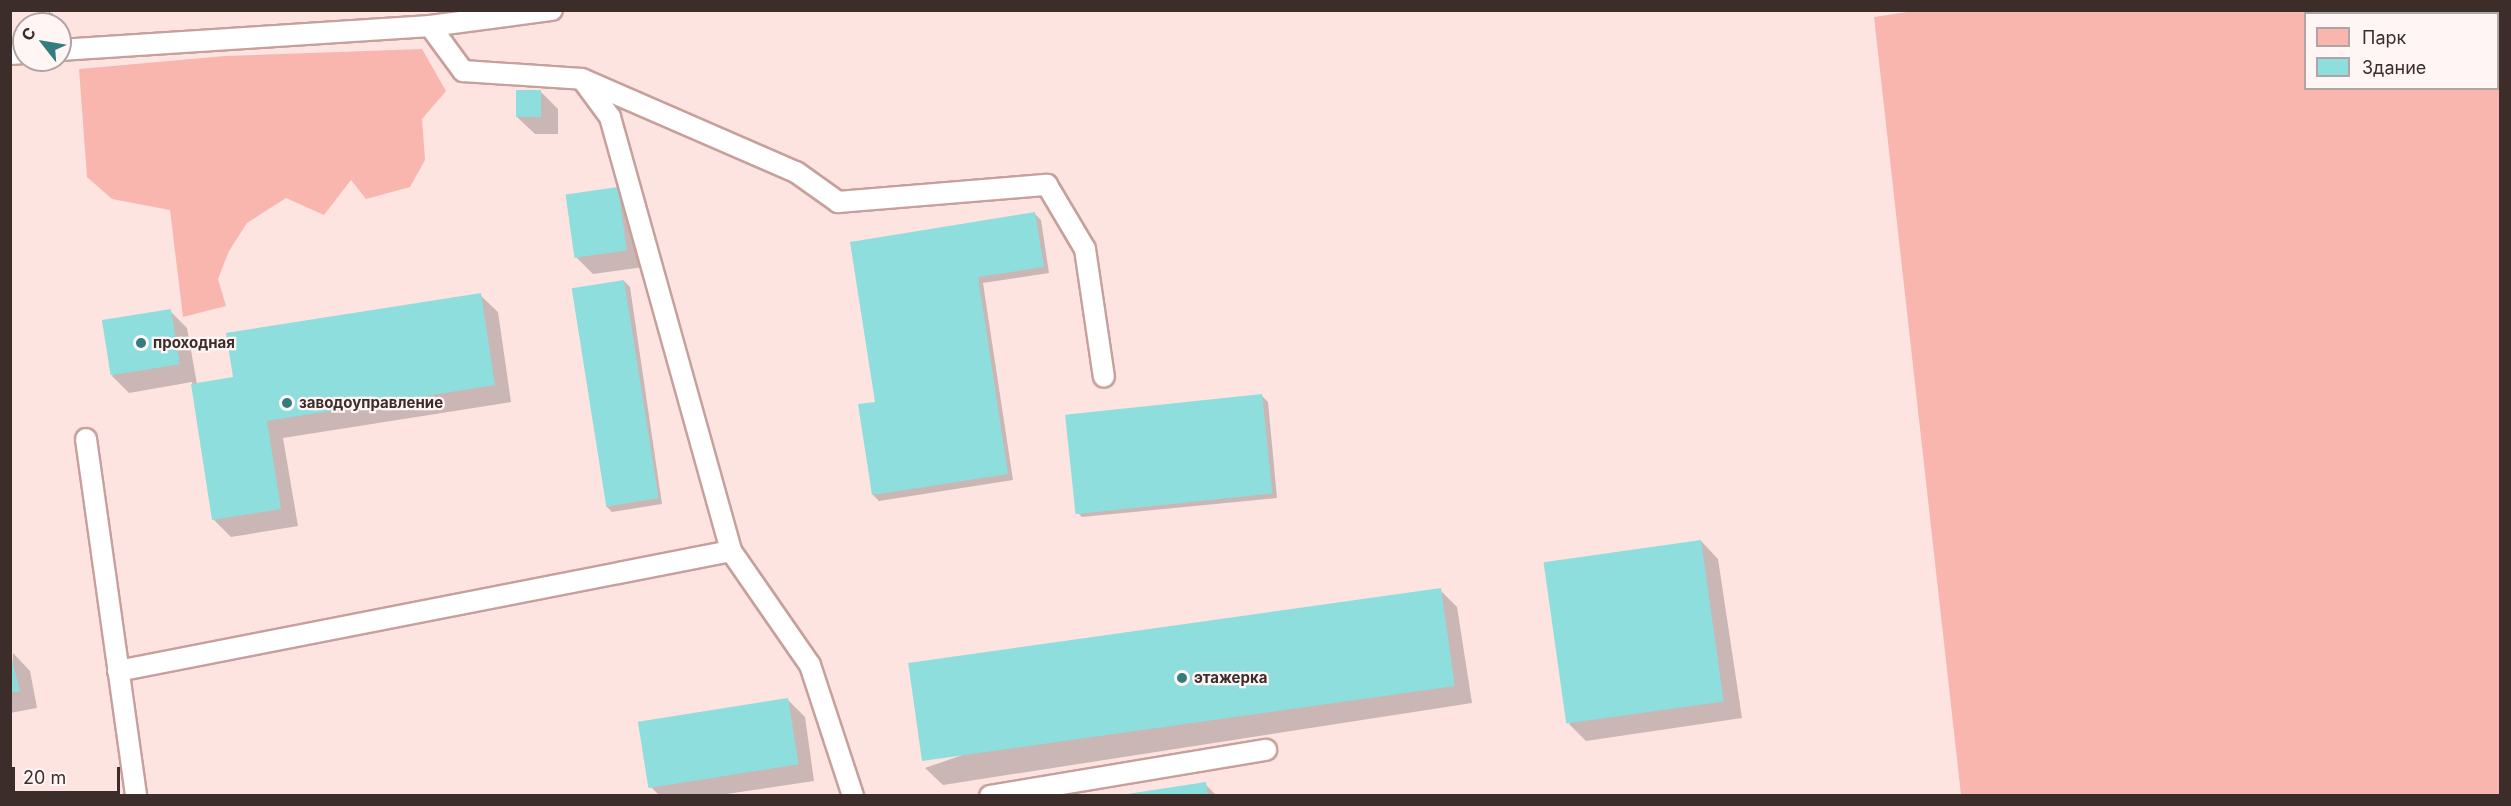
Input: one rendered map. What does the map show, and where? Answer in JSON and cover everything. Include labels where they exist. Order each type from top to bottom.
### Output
[{"type":"lane","points":[[72,49],[430,26],[552,10]]},
{"type":"lane","points":[[430,26],[463,71],[582,79],[796,172],[838,202],[1047,185],[1085,249],[1104,377]]},
{"type":"lane","points":[[582,79],[610,117],[731,551],[810,665],[852,795]]},
{"type":"lane","points":[[86,439],[136,795]]},
{"type":"lane","points":[[118,671],[731,551]]},
{"type":"lane","points":[[990,795],[1266,750]]},
{"type":"green space","points":[[1914,11],[2500,11],[2500,795],[1961,795],[1874,17]]},
{"type":"green space","points":[[422,49],[446,91],[422,119],[425,160],[410,187],[366,199],[351,180],[324,215],[286,198],[247,223],[229,251],[218,279],[226,306],[183,317],[170,210],[112,199],[87,177],[79,69],[225,56]]},
{"type":"building","points":[[516,90],[541,90],[541,117],[516,117]]},
{"type":"building","points":[[618,187],[627,250],[574,258],[566,194]]},
{"type":"building","points":[[1035,212],[1044,267],[978,277],[1008,474],[872,495],[858,404],[875,402],[850,242]]},
{"type":"building","points":[[624,280],[659,498],[606,507],[572,288]]},
{"type":"building","name":"заводоуправление","points":[[481,293],[495,385],[267,421],[281,509],[212,520],[191,384],[233,377],[226,333]]},
{"type":"building","name":"проходная","points":[[171,309],[180,364],[111,375],[102,320]]},
{"type":"building","points":[[1262,394],[1272,493],[1076,514],[1065,415]]},
{"type":"building","points":[[1701,540],[1724,701],[1566,724],[1544,562]]},
{"type":"building","name":"этажерка","points":[[1441,588],[1455,686],[922,761],[908,663]]},
{"type":"building","points":[[10,652],[20,691],[10,693]]},
{"type":"building","points":[[788,698],[798,764],[648,788],[638,722]]},
{"type":"building","points":[[1206,782],[1208,796],[1127,796],[1127,794]]},
{"type":"place","name":"проходная","points":[[141,343]]},
{"type":"place","name":"заводоуправление","points":[[287,403]]},
{"type":"place","name":"этажерка","points":[[1182,678]]}]
